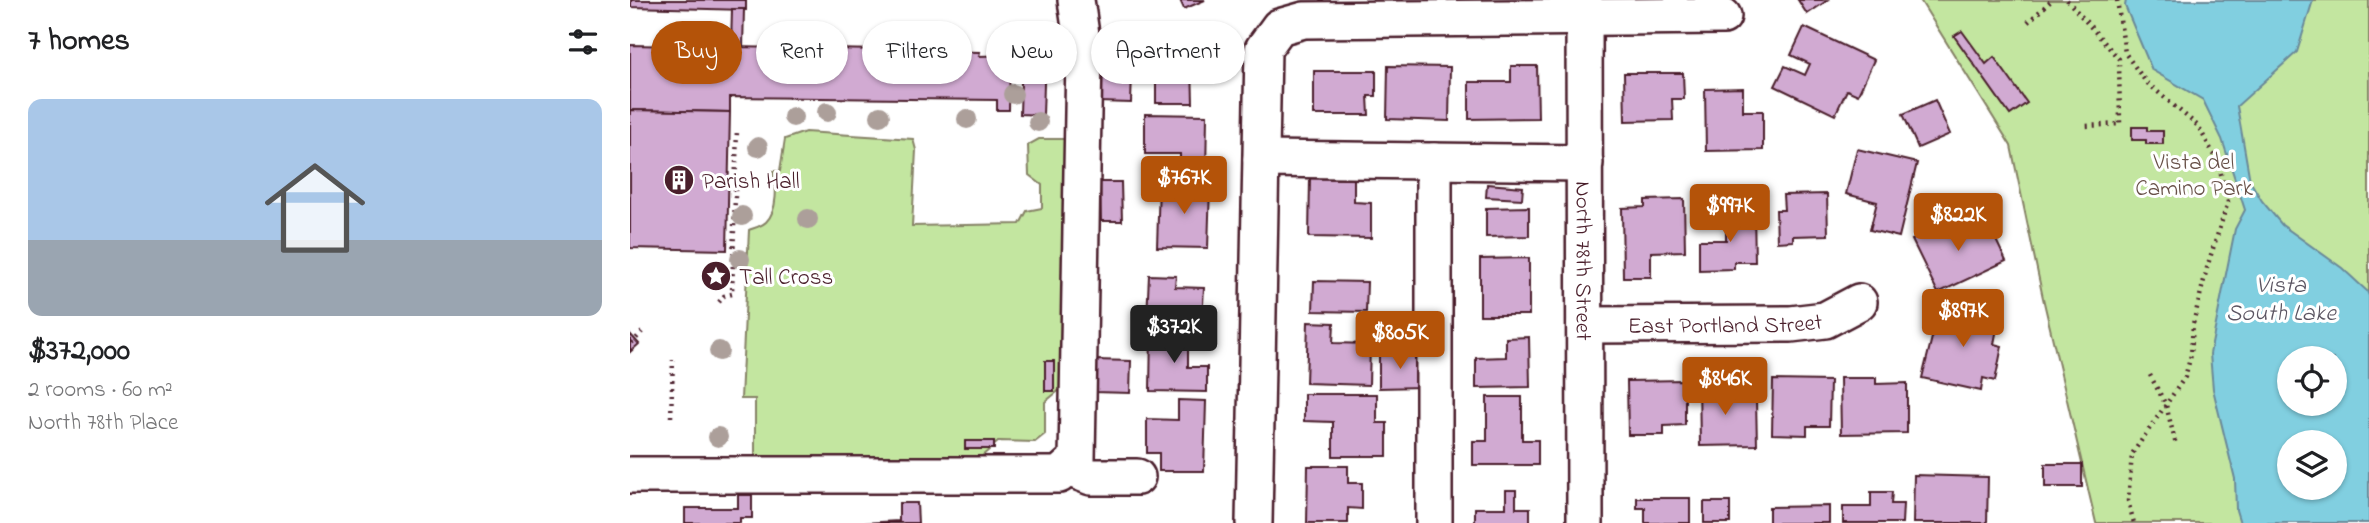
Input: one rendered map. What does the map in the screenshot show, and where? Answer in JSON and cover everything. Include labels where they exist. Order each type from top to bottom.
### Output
[{"type":"street","points":[[630,475],[1059,475],[1077,459],[1084,55],[1076,0]]},
{"type":"street","points":[[1254,523],[1263,49],[1279,27],[1304,20],[1584,8],[1723,16]]},
{"type":"street","name":"North 78th Street","points":[[1584,8],[1585,523]]},
{"type":"street","points":[[1261,159],[1584,163]]},
{"type":"street","points":[[1434,161],[1434,523]]},
{"type":"street","name":"East Portland Street","points":[[1585,326],[1791,324],[1825,320],[1859,302]]},
{"type":"street","points":[[1068,468],[1091,477],[1137,477]]},
{"type":"path","points":[[2028,22],[2052,0]]},
{"type":"path","points":[[2067,0],[2119,59],[2120,124],[2086,126]]},
{"type":"path","points":[[2117,0],[2125,53],[2146,82],[2198,126],[2218,162],[2228,202],[2196,312],[2185,377],[2132,454],[2128,501],[2134,523]]},
{"type":"path","points":[[719,302],[724,296],[732,294],[737,129]]},
{"type":"path","points":[[630,350],[631,344],[642,332]]},
{"type":"path","points":[[671,417],[673,360]]},
{"type":"path","points":[[2150,375],[2166,405],[2176,445]]},
{"type":"green space","name":"Vista del Camino Park","points":[[1920,0],[2369,0],[2369,523],[2096,523],[2043,298],[2011,146]]},
{"type":"green space","points":[[805,132],[913,139],[916,150],[912,226],[1020,224],[1027,211],[1042,208],[1042,185],[1029,175],[1028,145],[1039,139],[1073,139],[1068,383],[1045,402],[1045,434],[1035,442],[999,441],[981,457],[755,456],[755,399],[741,399],[749,230],[764,223],[773,211],[776,191],[773,171],[780,171],[785,139]]},
{"type":"water","name":"Vista South Lake","points":[[2126,0],[2313,0],[2297,52],[2237,106],[2250,181],[2262,201],[2282,225],[2342,268],[2369,296],[2369,523],[2240,523],[2236,510],[2235,479],[2213,389],[2210,354],[2235,229],[2245,210],[2222,139],[2203,100],[2152,70],[2125,6]]},
{"type":"building","points":[[631,0],[746,0],[746,10],[631,7]]},
{"type":"building","points":[[1180,0],[1205,0],[1184,9]]},
{"type":"building","points":[[1798,0],[1828,0],[1807,14]]},
{"type":"building","points":[[732,9],[744,9],[743,47],[742,21],[732,21]]},
{"type":"building","points":[[1804,27],[1874,60],[1858,95],[1847,90],[1835,115],[1775,86],[1785,66],[1805,75],[1810,64],[1791,55]]},
{"type":"building","points":[[1962,31],[1986,64],[1994,57],[2027,103],[2010,115],[1954,36]]},
{"type":"building","points":[[630,45],[651,45],[651,84],[742,84],[742,47],[756,48],[756,84],[848,84],[848,49],[862,50],[862,84],[972,84],[972,52],[980,52],[979,56],[986,56],[986,84],[1009,84],[1009,110],[997,110],[997,100],[730,97],[730,112],[630,110]]},
{"type":"building","points":[[1388,66],[1450,67],[1449,121],[1387,119]]},
{"type":"building","points":[[1511,66],[1537,66],[1538,118],[1469,119],[1469,82],[1511,82]]},
{"type":"building","points":[[1314,71],[1376,71],[1376,96],[1368,96],[1369,115],[1314,115]]},
{"type":"building","points":[[1624,73],[1683,73],[1684,99],[1672,99],[1673,120],[1625,121]]},
{"type":"building","points":[[1021,84],[1044,84],[1043,115],[1020,114]]},
{"type":"building","points":[[1100,84],[1132,84],[1131,103],[1099,102]]},
{"type":"building","points":[[1156,84],[1193,84],[1193,103],[1156,103]]},
{"type":"building","points":[[1743,88],[1743,111],[1763,111],[1763,150],[1706,151],[1705,89]]},
{"type":"building","points":[[1935,100],[1950,134],[1918,148],[1903,114]]},
{"type":"building","name":"Parish Hall","points":[[630,110],[730,112],[727,250],[630,248]]},
{"type":"building","points":[[1145,114],[1207,115],[1206,175],[1180,175],[1180,154],[1145,154]]},
{"type":"building","points":[[2132,127],[2163,131],[2163,144],[2146,144],[2146,140],[2132,140]]},
{"type":"building","points":[[1857,149],[1917,163],[1899,237],[1870,230],[1877,202],[1846,194]]},
{"type":"building","points":[[1310,178],[1354,179],[1354,202],[1371,203],[1371,238],[1309,237]]},
{"type":"building","points":[[1100,182],[1121,182],[1122,221],[1101,221]]},
{"type":"building","points":[[1487,184],[1523,187],[1522,199],[1486,197]]},
{"type":"building","points":[[1159,185],[1210,186],[1208,248],[1157,247]]},
{"type":"building","points":[[1827,194],[1828,235],[1793,236],[1793,241],[1777,242],[1776,210],[1784,210],[1783,195]]},
{"type":"building","points":[[1684,199],[1685,251],[1651,252],[1651,277],[1623,277],[1622,208],[1645,207],[1645,200]]},
{"type":"building","points":[[1529,207],[1529,236],[1486,237],[1486,208]]},
{"type":"building","points":[[1754,211],[1755,262],[1734,262],[1734,269],[1699,270],[1699,240],[1726,240],[1726,212]]},
{"type":"building","points":[[1961,217],[1969,234],[1989,225],[2006,261],[1938,293],[1912,240]]},
{"type":"building","points":[[1529,258],[1529,315],[1480,315],[1480,259]]},
{"type":"building","points":[[1149,275],[1176,276],[1175,287],[1204,288],[1202,320],[1147,318]]},
{"type":"building","points":[[1314,281],[1367,282],[1366,312],[1313,311]]},
{"type":"building","points":[[1940,305],[1999,318],[1994,344],[2002,346],[1995,381],[1983,378],[1981,391],[1922,378]]},
{"type":"building","points":[[1308,322],[1334,323],[1333,343],[1370,344],[1369,385],[1306,383]]},
{"type":"building","points":[[1151,331],[1188,332],[1188,367],[1207,367],[1207,392],[1150,391]]},
{"type":"building","points":[[630,334],[639,344],[630,352]]},
{"type":"building","points":[[1529,337],[1530,387],[1476,388],[1476,358],[1506,357],[1506,338]]},
{"type":"building","points":[[1379,355],[1422,355],[1422,387],[1379,388]]},
{"type":"building","points":[[1095,360],[1131,361],[1130,393],[1094,392]]},
{"type":"building","points":[[1045,361],[1054,361],[1054,391],[1045,391]]},
{"type":"building","points":[[1699,378],[1724,378],[1725,401],[1756,400],[1757,445],[1700,446]]},
{"type":"building","points":[[1840,378],[1876,378],[1876,384],[1907,383],[1907,433],[1841,434]]},
{"type":"building","points":[[1685,380],[1685,425],[1664,426],[1664,435],[1628,435],[1627,381]]},
{"type":"building","points":[[1773,380],[1830,381],[1829,426],[1807,426],[1807,435],[1772,434]]},
{"type":"building","points":[[1304,394],[1377,394],[1377,423],[1387,423],[1387,456],[1333,456],[1333,422],[1304,421]]},
{"type":"building","points":[[1487,397],[1522,397],[1522,440],[1538,440],[1538,465],[1473,465],[1473,441],[1487,441]]},
{"type":"building","points":[[1178,400],[1206,401],[1204,471],[1159,471],[1159,453],[1147,453],[1147,419],[1178,420]]},
{"type":"building","points":[[965,441],[994,441],[994,449],[965,449]]},
{"type":"building","points":[[2045,464],[2082,464],[2082,487],[2045,487]]},
{"type":"building","points":[[1308,466],[1348,466],[1348,483],[1362,483],[1362,509],[1348,508],[1348,523],[1307,523]]},
{"type":"building","points":[[1914,475],[1988,477],[1987,523],[1913,523]]},
{"type":"building","points":[[1506,490],[1516,490],[1516,508],[1530,508],[1530,523],[1475,523],[1475,508],[1506,508]]},
{"type":"building","points":[[1871,492],[1892,492],[1891,504],[1903,504],[1902,523],[1843,523],[1843,507],[1871,507]]},
{"type":"building","points":[[738,495],[752,495],[752,518],[740,518],[740,523],[685,523],[685,508],[738,508]]},
{"type":"building","points":[[1637,498],[1690,498],[1690,523],[1645,523],[1645,508],[1637,508]]},
{"type":"building","points":[[1704,502],[1730,502],[1730,523],[1704,523]]},
{"type":"building","points":[[899,503],[917,503],[918,523],[863,523],[899,521]]},
{"type":"building","points":[[1829,506],[1829,523],[1769,523],[1769,507]]},
{"type":"place","name":"Parish Hall","points":[[679,180]]},
{"type":"place","name":"Tall Cross","points":[[716,276]]}]
